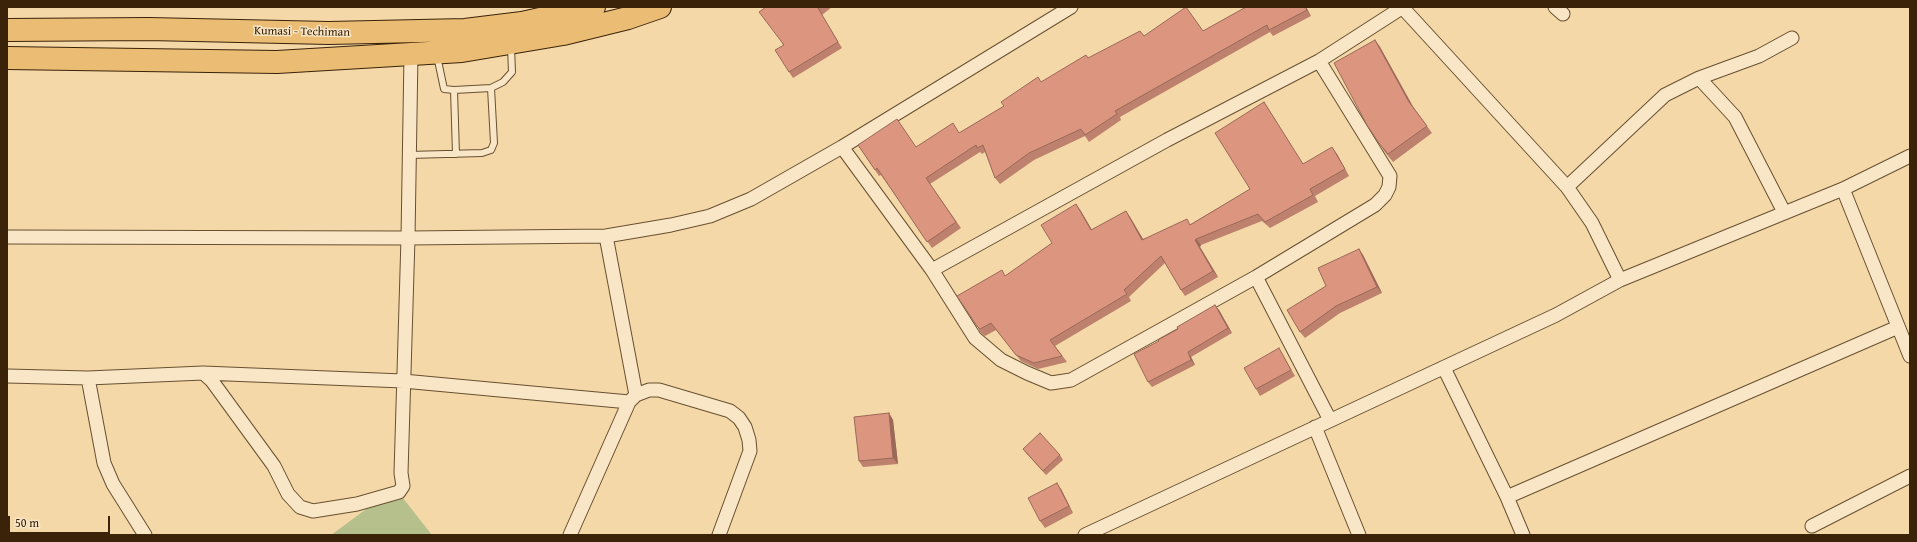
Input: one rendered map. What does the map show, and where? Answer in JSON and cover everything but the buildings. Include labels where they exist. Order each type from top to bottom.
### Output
[{"type":"highway","name":"Kumasi - Techiman","points":[[7,30],[149,29],[329,33],[465,30],[522,23],[594,7]]},
{"type":"highway","points":[[7,58],[277,62],[436,52],[511,43],[570,32],[628,18],[660,7]]},
{"type":"highway","points":[[149,29],[149,61]]},
{"type":"street","points":[[7,238],[408,238],[606,236],[671,225],[710,216],[751,199],[842,147],[1071,7]]},
{"type":"street","points":[[932,270],[1168,140],[1319,61],[1402,7],[1567,187],[1592,223],[1620,280]]},
{"type":"street","points":[[1567,187],[1665,95],[1699,78],[1759,56],[1792,38]]},
{"type":"street","points":[[202,373],[212,381],[274,466],[288,494],[300,507],[313,511],[357,504],[400,492],[403,486],[401,473],[408,238],[410,54]]},
{"type":"street","points":[[842,147],[932,270],[975,338],[1001,360],[1027,373],[1051,383],[1071,380],[1256,277],[1375,205],[1385,195],[1389,187],[1390,176],[1319,61]]},
{"type":"street","points":[[1699,78],[1735,118],[1784,212]]},
{"type":"street","points":[[1085,535],[1556,315],[1620,280],[1843,189],[1910,156]]},
{"type":"street","points":[[1843,189],[1910,356]]},
{"type":"street","points":[[570,535],[633,398],[606,236]]},
{"type":"street","points":[[1256,277],[1330,420]]},
{"type":"street","points":[[1507,497],[1898,327]]},
{"type":"street","points":[[1444,368],[1507,497],[1523,535]]},
{"type":"street","points":[[7,376],[88,378],[202,373],[403,381],[633,398],[649,390],[660,390],[730,411],[739,418],[745,427],[750,440],[750,451],[719,535]]},
{"type":"street","points":[[88,378],[104,463],[113,484],[145,535]]},
{"type":"street","points":[[1315,427],[1359,535]]},
{"type":"street","points":[[1812,526],[1910,476]]},
{"type":"lane","points":[[436,52],[443,86],[447,90],[491,88],[503,82],[512,72],[511,43]]},
{"type":"lane","points":[[409,155],[488,152],[493,147],[491,88]]},
{"type":"lane","points":[[454,90],[456,154]]},
{"type":"green space","points":[[395,488],[432,535],[331,535]]}]
